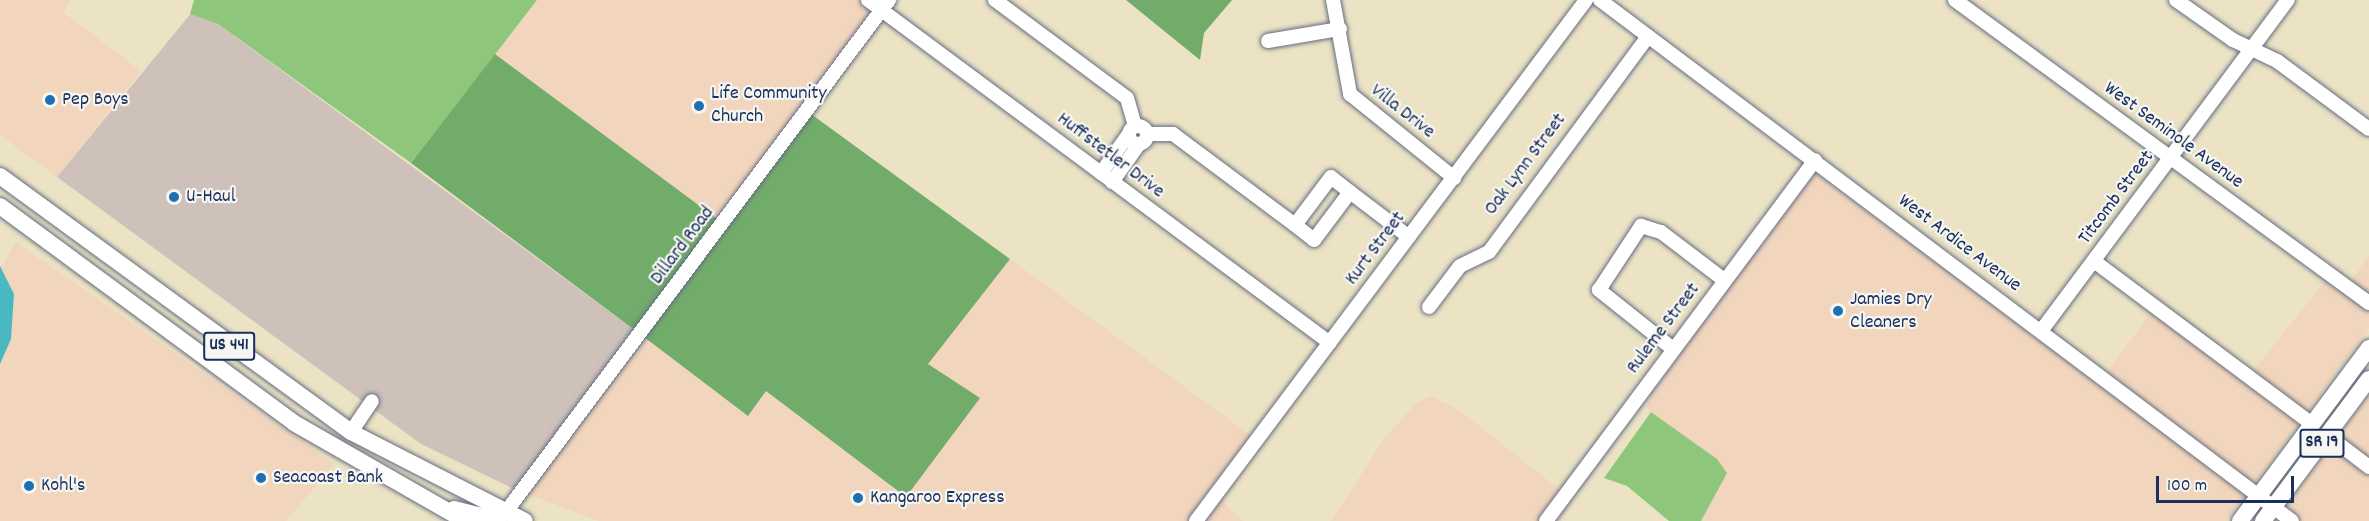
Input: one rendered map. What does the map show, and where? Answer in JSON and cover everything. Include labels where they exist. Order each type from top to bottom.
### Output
[{"type":"main road","name":"US 441","points":[[0,176],[259,368],[351,432],[505,513],[525,521]]},
{"type":"main road","name":"US 441","points":[[5,210],[294,423],[424,501],[465,521]]},
{"type":"main road","points":[[5,210],[42,225],[114,277],[144,283]]},
{"type":"main road","points":[[132,304],[168,313],[227,357],[259,368]]},
{"type":"main road","name":"SR 19","points":[[2240,521],[2369,348]]},
{"type":"main road","name":"SR 19","points":[[2263,521],[2369,379]]},
{"type":"main road","points":[[424,501],[482,516],[505,513]]},
{"type":"street","name":"Huffstetler Drive","points":[[868,0],[885,5],[1111,172],[1329,343]]},
{"type":"street","name":"Villa Drive","points":[[1333,0],[1340,29],[1345,82],[1355,100],[1454,178]]},
{"type":"street","name":"Kurt Street","points":[[1196,521],[1586,0]]},
{"type":"street","name":"West Ardice Avenue","points":[[1600,0],[2292,521]]},
{"type":"street","name":"West Seminole Avenue","points":[[1955,0],[2369,303]]},
{"type":"street","points":[[2176,0],[2369,129]]},
{"type":"street","name":"Titcomb Street","points":[[2041,331],[2288,0]]},
{"type":"street","points":[[1003,2],[1127,98],[1140,131]]},
{"type":"street","name":"Dillard Road","points":[[505,513],[885,5]]},
{"type":"street","points":[[1268,41],[1340,29]]},
{"type":"street","name":"Oak Lynn Street","points":[[1429,307],[1460,266],[1489,252],[1648,36]]},
{"type":"street","points":[[1111,172],[1140,131]]},
{"type":"street","points":[[1140,131],[1173,134],[1314,240],[1350,192]]},
{"type":"street","name":"Ruleme Street","points":[[1546,521],[1815,160]]},
{"type":"street","points":[[1295,225],[1331,177],[1409,237]]},
{"type":"street","points":[[1673,349],[1599,290],[1641,226],[1661,232],[1725,280]]},
{"type":"street","points":[[2094,261],[2312,424]]},
{"type":"street","points":[[351,432],[372,401]]},
{"type":"street","points":[[2327,435],[2369,467]]},
{"type":"shaded area","points":[[0,0],[71,0],[63,12],[141,71],[57,177],[0,135]]},
{"type":"shaded area","points":[[537,0],[859,0],[874,12],[720,221],[495,54]]},
{"type":"shaded area","points":[[192,12],[218,24],[636,331],[516,490],[421,444],[57,177]]},
{"type":"shaded area","points":[[1808,168],[2247,493],[2226,521],[1701,521],[1717,459],[1647,409],[1651,388]]},
{"type":"shaded area","points":[[16,242],[334,464],[286,521],[0,521],[0,364],[11,339],[14,294],[1,268]]},
{"type":"shaded area","points":[[2369,255],[2369,328],[2253,485],[2106,373],[2156,306],[2250,375],[2329,276],[2346,288]]},
{"type":"shaded area","points":[[1010,259],[1253,437],[1190,521],[598,521],[525,493],[644,337],[748,416],[765,390],[906,497],[927,364]]},
{"type":"shaded area","points":[[2369,395],[2369,521],[2301,521],[2285,509]]},
{"type":"shaded area","points":[[1431,396],[1459,410],[1574,501],[1559,521],[1331,521],[1384,439],[1416,403]]},
{"type":"shaded area","points":[[1221,496],[1228,508],[1243,521],[1201,521]]},
{"type":"green space","points":[[194,0],[537,0],[411,163],[218,24],[190,14]]},
{"type":"green space","points":[[1126,0],[1232,0],[1204,33],[1200,60]]},
{"type":"green space","points":[[495,54],[720,221],[636,331],[411,163]]},
{"type":"green space","points":[[811,114],[1010,259],[928,364],[980,398],[906,497],[766,391],[748,416],[644,337]]},
{"type":"green space","points":[[1651,412],[1717,459],[1727,473],[1701,521],[1669,521],[1627,486],[1604,478]]},
{"type":"water","points":[[0,266],[14,294],[11,339],[0,364]]},
{"type":"place","name":"Pep Boys","points":[[50,100]]},
{"type":"place","name":"Life Community Church","points":[[699,106]]},
{"type":"place","name":"U-Haul","points":[[174,197]]},
{"type":"place","name":"Jamies Dry Cleaners","points":[[1838,311]]},
{"type":"place","name":"Seacoast Bank","points":[[261,478]]},
{"type":"place","name":"Kohl's","points":[[29,486]]},
{"type":"place","name":"Kangaroo Express","points":[[858,498]]}]
